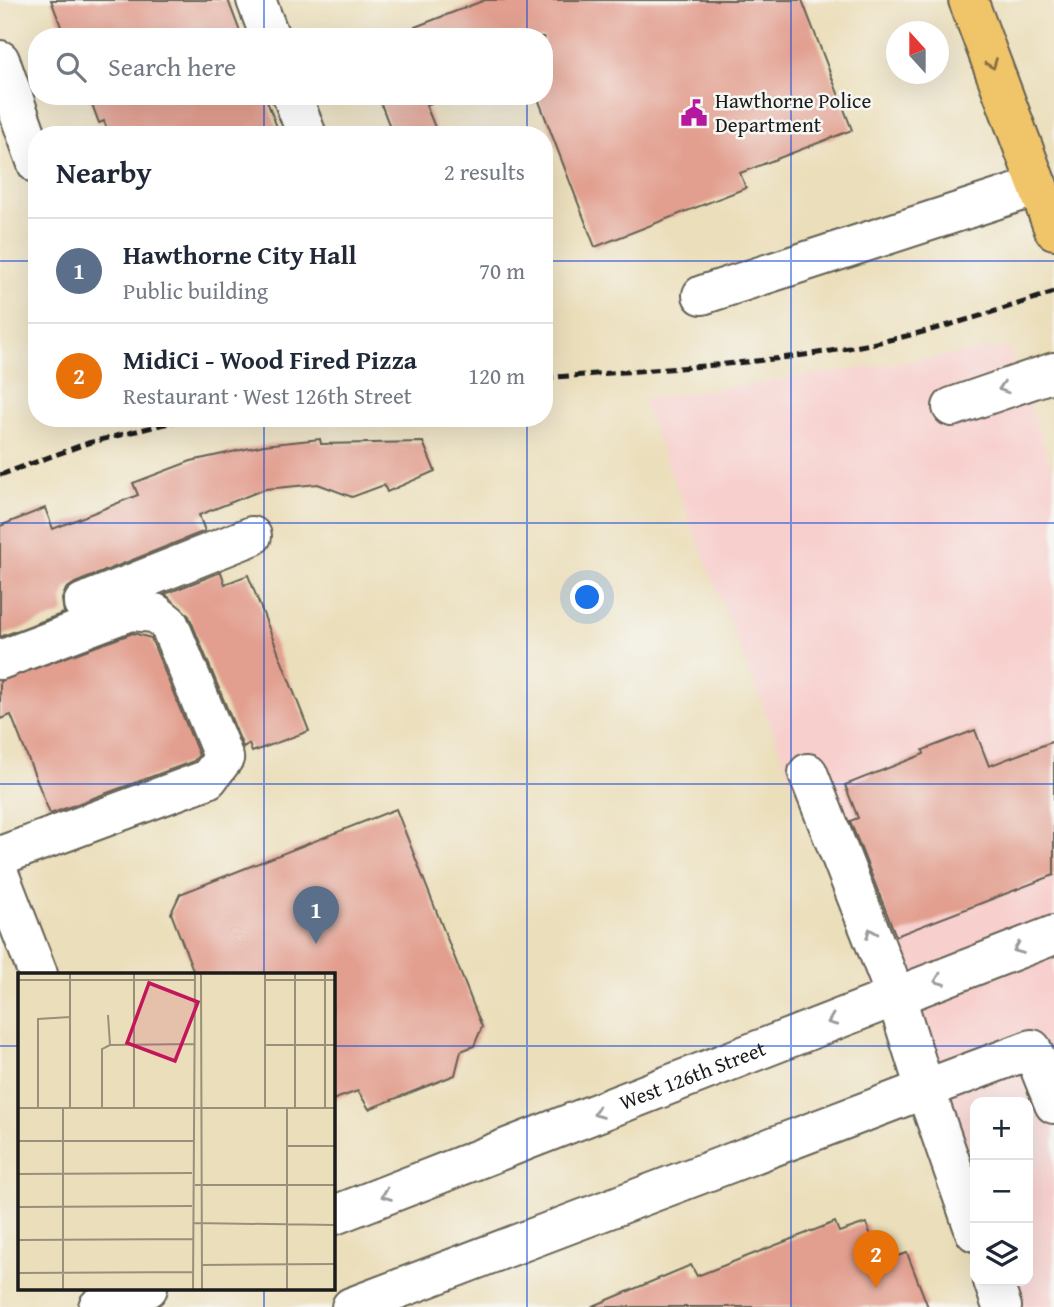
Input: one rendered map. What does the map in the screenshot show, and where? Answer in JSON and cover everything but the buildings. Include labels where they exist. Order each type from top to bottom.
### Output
[{"type":"main road","points":[[968,0],[1054,230]]},
{"type":"street","points":[[256,0],[267,28]]},
{"type":"street","points":[[0,60],[28,139]]},
{"type":"street","points":[[295,105],[304,126]]},
{"type":"street","points":[[702,295],[1038,186]]},
{"type":"street","points":[[952,407],[1054,372]]},
{"type":"street","points":[[0,636],[252,536]]},
{"type":"street","points":[[0,660],[130,611],[155,613],[169,624],[224,758],[208,779],[0,856]]},
{"type":"street","points":[[808,773],[896,997],[972,1223]]},
{"type":"street","points":[[0,876],[37,973]]},
{"type":"street","name":"West 126th Street","points":[[334,1215],[1054,935]]},
{"type":"street","points":[[351,1307],[1043,1045],[1054,1104]]},
{"type":"street","points":[[995,1286],[1002,1307]]},
{"type":"street","points":[[98,1307],[143,1290]]},
{"type":"street","points":[[161,1290],[167,1307]]},
{"type":"shaded area","points":[[1008,347],[1054,472],[1054,1307],[1000,1307],[992,1286],[1033,1286],[1033,1097],[970,1097],[970,1231],[642,400]]},
{"type":"railway","points":[[553,377],[728,364],[837,350],[947,326],[1054,292]]},
{"type":"railway","points":[[0,475],[88,443],[153,427]]},
{"type":"place","name":"Hawthorne Police Department","points":[[694,113]]},
{"type":"place","name":"Hawthorne City Hall","points":[[316,944]]},
{"type":"place","name":"MidiCi - Wood Fired Pizza","points":[[876,1288]]}]
